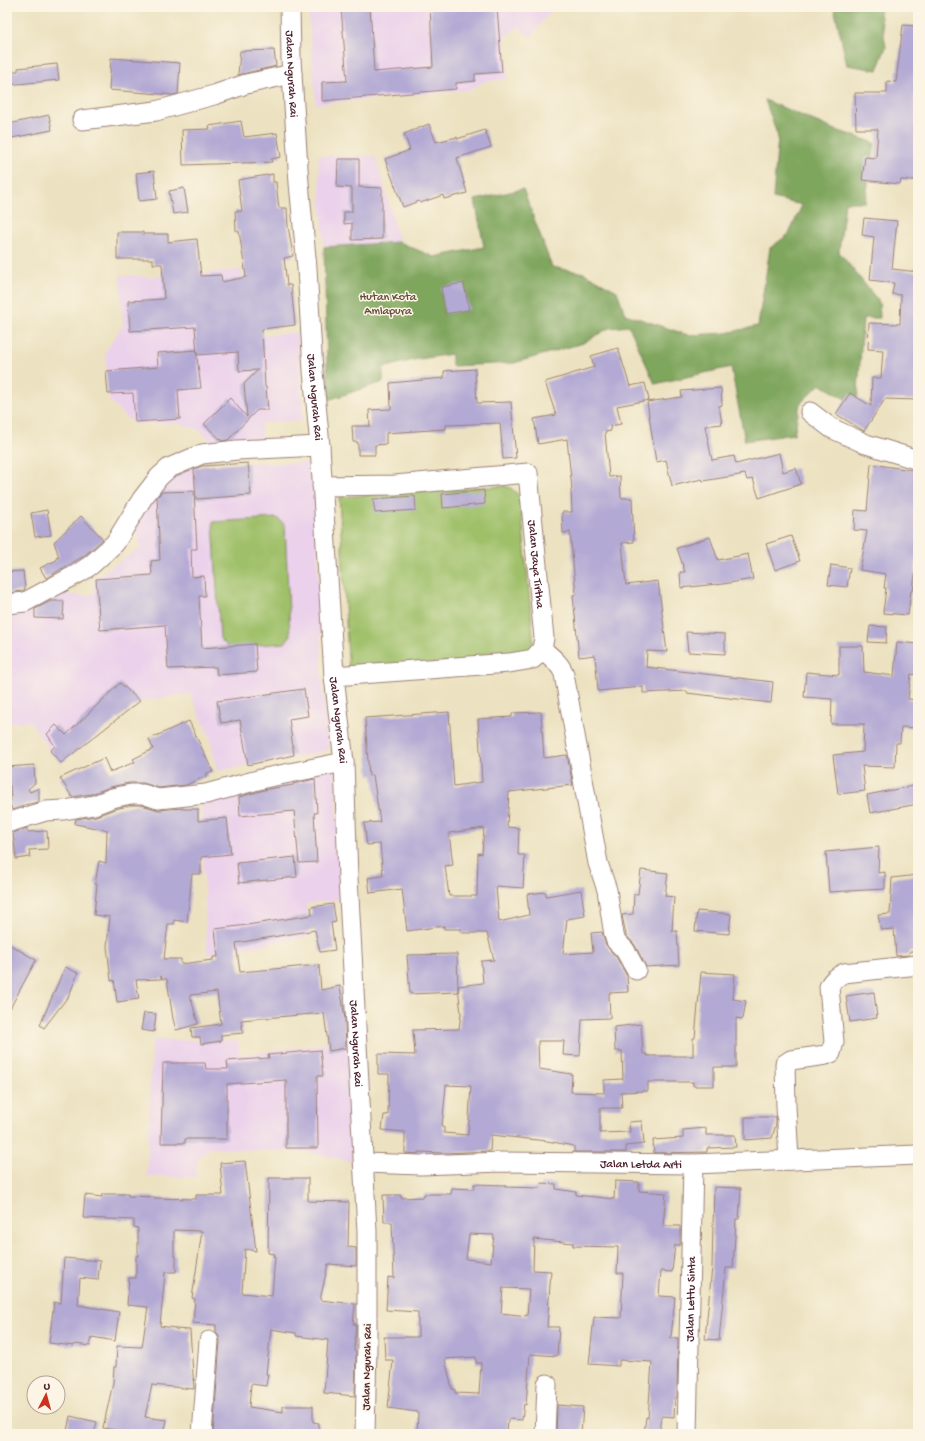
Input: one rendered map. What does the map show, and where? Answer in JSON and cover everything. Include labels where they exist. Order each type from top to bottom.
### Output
[{"type":"street","name":"Jalan Ngurah Rai","points":[[290,7],[292,74],[299,183],[307,268],[313,371],[320,446],[334,676],[344,762],[348,878],[364,1163],[367,1246],[365,1434]]},
{"type":"street","points":[[82,120],[156,111],[214,95],[246,84],[292,74]]},
{"type":"street","points":[[810,412],[831,428],[866,444],[918,460]]},
{"type":"street","points":[[7,604],[25,602],[91,564],[115,543],[142,499],[158,477],[169,468],[202,454],[237,450],[320,446]]},
{"type":"street","name":"Jalan Jaya Tirtha","points":[[322,486],[395,485],[528,472],[544,638],[542,649]]},
{"type":"street","points":[[334,676],[509,663],[533,659],[542,649],[557,662],[562,667],[564,674],[598,863],[607,890],[614,935],[616,941],[625,950],[636,970]]},
{"type":"street","points":[[7,823],[46,811],[64,810],[94,805],[112,798],[131,794],[143,794],[158,799],[206,794],[265,778],[344,762]]},
{"type":"street","points":[[789,1160],[785,1064],[791,1060],[831,1053],[834,1042],[829,988],[831,983],[835,978],[844,973],[918,965]]},
{"type":"street","name":"Jalan Letda Arti","points":[[364,1163],[421,1164],[502,1162],[693,1164],[918,1155]]},
{"type":"street","name":"Jalan Lettu Sinta","points":[[687,1434],[693,1164]]},
{"type":"street","points":[[202,1434],[209,1341]]},
{"type":"street","points":[[545,1434],[547,1384]]},
{"type":"shaded area","points":[[308,7],[555,7],[531,37],[518,27],[504,37],[508,79],[485,81],[469,90],[316,104]]},
{"type":"shaded area","points":[[318,156],[375,156],[399,242],[324,247]]},
{"type":"shaded area","points":[[242,270],[252,337],[297,332],[303,420],[261,423],[263,451],[215,453],[211,442],[201,431],[179,423],[135,424],[121,413],[109,399],[105,352],[123,325],[120,275],[150,277]]},
{"type":"shaded area","points":[[248,463],[314,463],[322,675],[329,749],[317,753],[217,771],[210,737],[190,694],[140,701],[61,763],[50,751],[30,721],[7,723],[7,616],[22,613],[66,594],[81,596],[94,594],[95,578],[141,547],[134,522],[153,491],[175,473],[194,467]]},
{"type":"shaded area","points":[[335,767],[340,899],[306,904],[309,937],[207,954],[201,798]]},
{"type":"shaded area","points":[[152,1040],[238,1041],[240,1055],[322,1044],[351,1046],[350,1098],[356,1162],[306,1152],[207,1148],[198,1160],[195,1177],[147,1176]]},
{"type":"green space","points":[[834,7],[879,7],[886,47],[877,70],[847,65]]},
{"type":"green space","name":"Hutan Kota Amlapura","points":[[765,100],[833,129],[875,143],[865,202],[845,202],[839,252],[879,302],[880,318],[863,318],[857,406],[820,384],[800,404],[794,434],[745,441],[731,367],[655,384],[629,326],[609,328],[583,343],[514,363],[452,366],[452,354],[413,360],[383,368],[383,382],[328,400],[324,247],[399,242],[434,257],[484,247],[475,200],[523,189],[552,267],[584,273],[617,291],[625,314],[688,335],[726,333],[758,326],[770,248],[789,234],[802,205],[773,198],[778,137]]},
{"type":"green space","points":[[505,486],[511,488],[520,496],[534,648],[531,656],[349,676],[339,497]]},
{"type":"green space","points":[[277,518],[285,525],[290,636],[285,643],[228,647],[220,639],[213,522]]},
{"type":"building","points":[[341,7],[370,7],[374,72],[433,67],[430,7],[497,7],[502,72],[475,74],[475,81],[456,83],[456,89],[322,101],[322,82],[347,81]]},
{"type":"building","points":[[903,25],[918,26],[918,160],[916,180],[901,180],[900,184],[862,180],[865,157],[876,158],[878,129],[856,129],[855,93],[887,93],[887,81],[896,82]]},
{"type":"building","points":[[274,50],[276,66],[238,75],[240,51]]},
{"type":"building","points":[[111,58],[180,63],[178,94],[173,95],[109,90]]},
{"type":"building","points":[[57,64],[59,80],[7,85],[7,72],[18,71],[18,68]]},
{"type":"building","points":[[49,115],[52,130],[12,138],[9,124]]},
{"type":"building","points":[[241,121],[244,137],[277,133],[281,157],[271,159],[272,162],[183,165],[182,130],[210,129],[209,126]]},
{"type":"building","points":[[429,124],[436,142],[457,137],[457,139],[485,130],[491,147],[457,158],[467,193],[444,199],[443,195],[403,207],[385,159],[410,150],[404,134]]},
{"type":"building","points":[[338,159],[359,159],[359,187],[382,188],[382,239],[352,240],[352,223],[344,224],[344,212],[352,212],[352,188],[337,187]]},
{"type":"building","points":[[154,171],[157,199],[139,201],[136,173]]},
{"type":"building","points":[[273,174],[273,182],[276,182],[279,208],[287,208],[288,226],[293,256],[284,258],[287,285],[291,285],[295,325],[262,329],[265,387],[268,410],[257,410],[228,440],[222,441],[204,424],[230,398],[247,417],[244,384],[258,370],[239,371],[238,352],[197,355],[195,327],[130,331],[128,301],[164,299],[162,264],[153,264],[153,259],[117,259],[117,232],[168,234],[168,242],[197,239],[201,276],[221,275],[222,282],[246,277],[239,231],[236,231],[235,211],[242,211],[238,180]]},
{"type":"building","points":[[184,188],[188,212],[173,214],[169,191]]},
{"type":"building","points":[[864,218],[897,221],[892,269],[918,272],[918,400],[885,399],[864,431],[836,414],[850,393],[871,406],[872,378],[881,378],[883,350],[868,349],[869,323],[900,324],[901,295],[892,294],[894,283],[870,280],[874,237],[862,235]]},
{"type":"building","points":[[464,283],[469,310],[445,314],[441,287]]},
{"type":"building","points":[[618,348],[630,386],[645,383],[649,400],[617,406],[621,424],[610,426],[611,431],[605,432],[609,477],[620,476],[621,498],[632,498],[634,542],[622,543],[626,585],[658,581],[667,652],[647,651],[646,667],[773,682],[771,703],[687,693],[687,691],[643,693],[643,687],[598,691],[595,655],[579,657],[573,595],[576,594],[570,532],[563,533],[562,512],[572,512],[572,489],[567,439],[538,444],[534,419],[556,415],[545,382],[594,367],[591,356]]},
{"type":"building","points":[[196,350],[201,388],[178,390],[180,419],[135,422],[133,393],[108,394],[106,371],[158,367],[157,353]]},
{"type":"building","points":[[475,369],[477,403],[511,402],[516,458],[503,459],[500,423],[446,425],[446,429],[386,433],[386,444],[375,445],[375,455],[358,455],[358,442],[353,442],[352,426],[370,426],[369,410],[391,409],[390,383],[444,378],[444,371]]},
{"type":"building","points":[[721,388],[722,405],[719,406],[722,424],[705,426],[712,460],[734,456],[736,464],[779,453],[783,472],[796,468],[801,484],[759,498],[753,479],[747,480],[745,474],[703,481],[702,479],[672,486],[666,460],[656,462],[647,402],[682,397],[681,391]]},
{"type":"building","points":[[248,463],[251,495],[196,499],[194,469],[202,466]]},
{"type":"building","points":[[871,464],[918,471],[918,557],[908,615],[883,613],[886,574],[860,570],[867,531],[854,530],[855,510],[867,511]]},
{"type":"building","points":[[484,490],[485,504],[443,508],[442,494]]},
{"type":"building","points":[[194,491],[197,549],[191,549],[192,577],[204,576],[205,596],[199,596],[202,648],[255,644],[257,672],[217,675],[216,667],[168,669],[165,625],[100,630],[96,579],[152,575],[151,561],[160,560],[157,497],[162,492]]},
{"type":"building","points":[[415,496],[416,510],[375,513],[373,499]]},
{"type":"building","points":[[47,510],[51,535],[35,537],[31,513]]},
{"type":"building","points":[[81,516],[103,539],[84,556],[46,578],[40,568],[57,560],[56,558],[59,557],[54,542]]},
{"type":"building","points":[[791,536],[800,561],[775,570],[766,544]]},
{"type":"building","points":[[710,537],[718,560],[748,554],[753,579],[717,585],[681,588],[680,572],[685,572],[677,548]]},
{"type":"building","points":[[831,565],[850,568],[847,587],[828,585]]},
{"type":"building","points":[[23,571],[25,589],[22,591],[7,593],[7,572]]},
{"type":"building","points":[[51,601],[64,601],[63,619],[35,618],[35,609]]},
{"type":"building","points":[[870,626],[887,627],[886,643],[868,642]]},
{"type":"building","points":[[686,632],[725,634],[725,654],[688,652]]},
{"type":"building","points":[[897,642],[918,644],[916,675],[911,674],[908,699],[918,700],[918,728],[901,727],[900,743],[896,743],[895,767],[862,766],[865,791],[838,794],[833,755],[863,752],[864,724],[831,724],[832,699],[804,697],[806,672],[839,675],[839,646],[863,646],[864,672],[894,676]]},
{"type":"building","points":[[120,683],[140,701],[61,763],[50,751],[55,746],[47,734],[56,725],[66,735]]},
{"type":"building","points":[[304,689],[308,716],[289,719],[294,755],[248,765],[240,720],[221,723],[217,701]]},
{"type":"building","points":[[449,712],[454,786],[482,782],[478,719],[512,717],[512,713],[541,712],[544,758],[567,755],[573,785],[509,792],[507,827],[519,828],[518,855],[525,855],[523,888],[496,886],[499,922],[529,915],[527,894],[546,892],[546,896],[581,890],[585,916],[567,919],[563,954],[593,952],[591,933],[602,932],[606,945],[616,957],[627,976],[628,992],[609,993],[610,1018],[582,1019],[580,1056],[563,1055],[564,1041],[538,1041],[539,1069],[572,1074],[571,1092],[604,1093],[604,1080],[623,1079],[622,1051],[615,1051],[614,1027],[641,1024],[643,1054],[647,1054],[647,1056],[693,1056],[693,1038],[695,1038],[701,972],[735,974],[733,999],[746,1001],[743,1019],[736,1018],[736,1067],[714,1067],[714,1086],[693,1086],[693,1082],[648,1082],[648,1091],[621,1092],[622,1108],[600,1108],[600,1133],[630,1132],[629,1122],[642,1121],[644,1144],[626,1146],[626,1152],[574,1152],[574,1146],[547,1141],[491,1135],[490,1151],[444,1153],[418,1152],[418,1154],[405,1153],[405,1132],[382,1130],[384,1115],[388,1115],[389,1074],[378,1074],[378,1054],[415,1055],[413,1030],[459,1029],[461,1014],[458,986],[483,983],[481,961],[494,960],[487,933],[461,933],[461,929],[444,929],[444,926],[407,931],[402,889],[370,893],[368,878],[383,876],[380,844],[367,845],[364,823],[380,822],[373,775],[369,776],[365,718]],"holes":[[[484,828],[482,854],[478,853],[477,896],[449,896],[445,866],[453,865],[449,833]],[[446,1085],[471,1086],[468,1135],[444,1133],[444,1127],[442,1127]]]},
{"type":"building","points":[[189,721],[213,772],[207,773],[207,776],[186,785],[159,788],[143,783],[129,783],[110,787],[91,794],[72,797],[60,778],[104,758],[110,772],[135,762],[133,759],[153,749],[149,739]]},
{"type":"building","points":[[34,765],[35,783],[28,789],[30,792],[39,788],[39,802],[24,805],[12,810],[11,806],[7,806],[7,803],[11,801],[10,785],[7,785],[7,767]]},
{"type":"building","points":[[315,779],[317,813],[314,813],[317,862],[299,863],[294,811],[240,816],[239,797]]},
{"type":"building","points":[[918,785],[918,804],[870,813],[867,795]]},
{"type":"building","points":[[132,805],[141,805],[159,810],[183,808],[198,809],[198,821],[227,818],[231,854],[201,857],[201,874],[192,874],[187,922],[174,920],[174,924],[168,924],[164,959],[181,959],[181,964],[213,960],[213,957],[218,957],[215,929],[312,915],[311,907],[333,904],[336,922],[331,923],[335,950],[320,952],[315,930],[236,943],[240,972],[319,965],[321,990],[340,986],[345,1019],[346,1048],[329,1051],[324,1013],[241,1020],[243,1033],[221,1035],[221,1041],[201,1044],[200,1037],[192,1037],[191,1028],[221,1024],[217,992],[190,995],[198,1024],[176,1030],[167,979],[162,979],[161,976],[161,979],[136,980],[139,999],[117,1002],[114,980],[111,981],[107,946],[110,917],[94,915],[97,884],[95,884],[99,861],[106,863],[107,830],[75,824],[76,819],[96,816]]},
{"type":"building","points":[[27,828],[27,832],[47,831],[48,849],[29,850],[30,857],[16,859],[13,833]]},
{"type":"building","points":[[879,847],[878,873],[885,872],[885,889],[829,892],[826,852]]},
{"type":"building","points":[[295,857],[297,877],[239,883],[237,863]]},
{"type":"building","points":[[641,870],[668,873],[665,896],[674,897],[672,931],[677,931],[679,965],[646,967],[635,945],[626,935],[622,915],[633,914],[634,894],[638,894]]},
{"type":"building","points":[[918,875],[918,951],[910,951],[909,955],[896,956],[894,929],[881,930],[878,915],[890,914],[892,878]]},
{"type":"building","points":[[697,911],[731,914],[729,934],[695,931]]},
{"type":"building","points":[[7,943],[36,960],[7,1014]]},
{"type":"building","points":[[457,954],[458,992],[410,994],[407,955]]},
{"type":"building","points":[[65,967],[78,973],[68,998],[44,1028],[40,1025]]},
{"type":"building","points":[[874,992],[877,1018],[850,1022],[846,996]]},
{"type":"building","points":[[144,1013],[156,1014],[154,1032],[141,1030]]},
{"type":"building","points":[[320,1050],[323,1076],[317,1076],[318,1148],[286,1148],[286,1080],[227,1084],[227,1139],[185,1139],[185,1143],[161,1143],[163,1063],[205,1063],[206,1069],[228,1069],[227,1061],[269,1058],[268,1055]]},
{"type":"building","points":[[745,1117],[776,1117],[776,1124],[772,1138],[745,1140]]},
{"type":"building","points":[[706,1128],[706,1135],[735,1135],[736,1147],[707,1148],[707,1152],[654,1153],[653,1140],[683,1138],[683,1130]]},
{"type":"building","points":[[245,1161],[256,1251],[245,1249],[242,1293],[272,1296],[275,1257],[273,1257],[274,1254],[268,1253],[269,1178],[308,1178],[308,1201],[349,1202],[348,1247],[356,1248],[356,1266],[328,1264],[320,1300],[355,1304],[353,1324],[356,1324],[354,1351],[356,1352],[355,1396],[324,1393],[328,1340],[296,1336],[296,1333],[271,1329],[266,1386],[251,1384],[249,1407],[283,1412],[283,1406],[313,1406],[313,1422],[319,1423],[318,1434],[213,1434],[220,1341],[216,1332],[216,1325],[193,1323],[195,1299],[192,1298],[202,1231],[174,1230],[174,1256],[176,1256],[176,1272],[165,1272],[160,1326],[190,1330],[194,1389],[152,1385],[145,1417],[167,1420],[164,1434],[140,1434],[103,1428],[113,1383],[114,1367],[116,1367],[117,1346],[142,1347],[148,1307],[127,1305],[129,1278],[136,1278],[136,1256],[138,1256],[138,1228],[134,1227],[134,1220],[83,1218],[85,1195],[102,1197],[102,1194],[128,1194],[128,1196],[154,1198],[196,1199],[196,1195],[223,1195],[220,1163]]},
{"type":"building","points":[[615,1181],[639,1182],[639,1191],[666,1193],[663,1226],[680,1226],[680,1245],[675,1245],[672,1272],[661,1271],[659,1296],[675,1297],[671,1338],[678,1338],[677,1398],[675,1398],[674,1417],[662,1416],[660,1434],[644,1434],[646,1417],[648,1418],[652,1362],[619,1360],[619,1366],[589,1364],[594,1317],[621,1318],[623,1273],[617,1273],[618,1247],[573,1246],[573,1243],[534,1239],[533,1270],[551,1271],[547,1327],[559,1327],[557,1356],[530,1354],[526,1405],[524,1404],[522,1420],[508,1419],[507,1434],[417,1434],[418,1412],[388,1408],[393,1360],[385,1360],[384,1337],[418,1337],[418,1312],[386,1310],[388,1277],[394,1278],[392,1222],[384,1222],[383,1195],[401,1195],[401,1198],[424,1197],[424,1194],[451,1194],[452,1188],[474,1189],[474,1184],[540,1188],[541,1183],[556,1184],[556,1189],[576,1192],[576,1195],[614,1199]],"holes":[[[469,1234],[494,1235],[491,1262],[466,1259]],[[503,1288],[529,1289],[527,1316],[501,1313]],[[476,1357],[476,1363],[481,1363],[479,1394],[455,1393],[455,1389],[452,1389],[445,1359]]]},
{"type":"building","points":[[714,1187],[741,1188],[739,1219],[736,1219],[733,1268],[726,1268],[719,1340],[705,1339],[712,1267]]},
{"type":"building","points":[[64,1258],[100,1261],[98,1280],[80,1278],[78,1305],[119,1312],[115,1341],[92,1337],[90,1346],[49,1343],[54,1302],[61,1303]]},
{"type":"building","points":[[557,1405],[583,1407],[581,1434],[556,1434]]},
{"type":"building","points":[[70,1416],[97,1422],[94,1434],[81,1434],[67,1431]]}]
